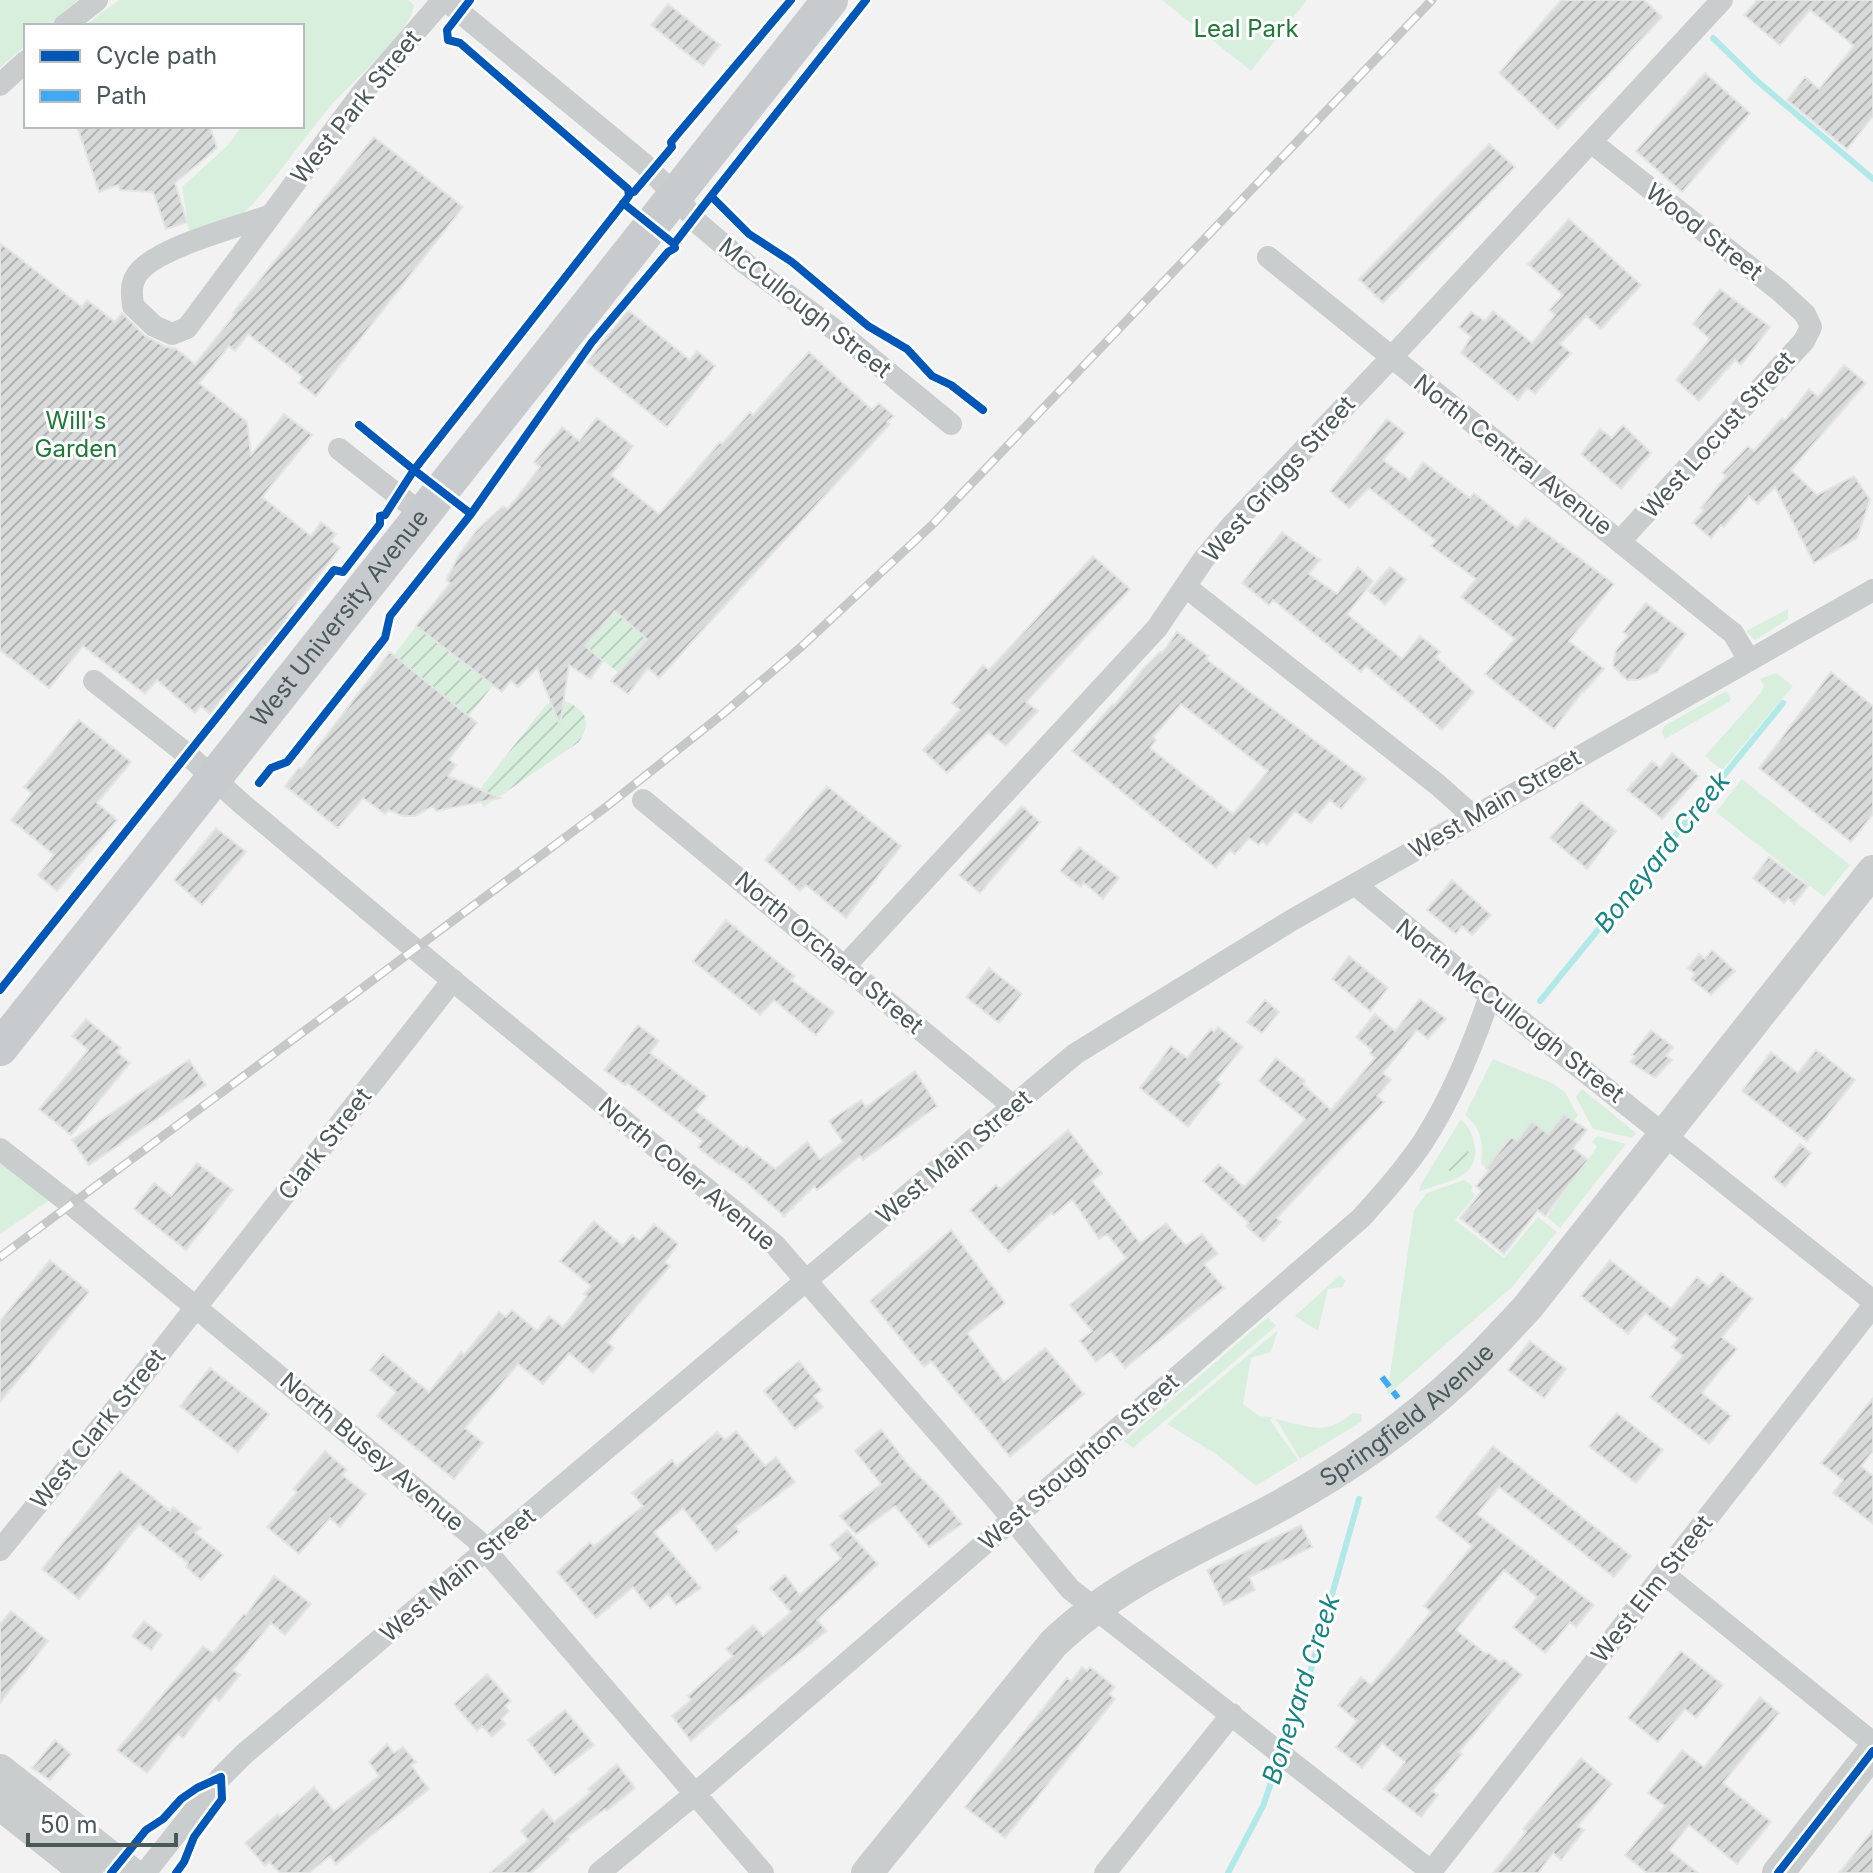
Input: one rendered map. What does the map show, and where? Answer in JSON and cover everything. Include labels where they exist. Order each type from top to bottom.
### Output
[{"type":"main road","name":"West University Avenue","points":[[0,1048],[830,0]]},
{"type":"street","points":[[67,24],[97,0]]},
{"type":"street","name":"McCullough Street","points":[[444,0],[632,154],[675,195],[699,224],[746,264],[851,342],[951,424]]},
{"type":"street","name":"West Park Street","points":[[271,215],[161,253],[136,275],[132,285],[133,306],[154,326],[172,334],[187,328],[362,93],[444,0]]},
{"type":"street","name":"West Griggs Street","points":[[846,965],[1157,628],[1203,560],[1232,525],[1722,0]]},
{"type":"street","points":[[0,85],[24,63]]},
{"type":"street","name":"Wood Street","points":[[1591,142],[1780,291],[1805,314],[1811,327]]},
{"type":"street","name":"North Central Avenue","points":[[1268,257],[1733,633],[1749,660]]},
{"type":"street","name":"West Locust Street","points":[[1621,540],[1804,341],[1811,327]]},
{"type":"street","points":[[339,449],[423,515]]},
{"type":"street","points":[[1186,587],[1438,785],[1474,817]]},
{"type":"street","name":"West Main Street","points":[[145,1873],[221,1777],[244,1754],[1075,1054],[1292,920],[1873,590]]},
{"type":"street","name":"North Coler Avenue","points":[[94,681],[214,777],[453,980],[775,1245],[1070,1589],[1431,1873]]},
{"type":"street","name":"North Orchard Street","points":[[643,800],[1014,1107]]},
{"type":"street","name":"Springfield Avenue","points":[[867,1873],[1053,1644],[1093,1609],[1163,1564],[1281,1505],[1317,1483],[1371,1448],[1465,1372],[1527,1308],[1873,871]]},
{"type":"street","name":"North McCullough Street","points":[[1356,885],[1873,1303]]},
{"type":"street","name":"Clark Street","points":[[196,1307],[453,980]]},
{"type":"street","name":"West Stoughton Street","points":[[599,1873],[695,1794],[1361,1218],[1394,1181],[1430,1129],[1462,1067],[1490,996]]},
{"type":"street","name":"North Busey Avenue","points":[[0,1149],[460,1525],[487,1551],[763,1873]]},
{"type":"street","name":"West Elm Street","points":[[1431,1873],[1873,1303]]},
{"type":"street","name":"West Clark Street","points":[[0,1550],[196,1307]]},
{"type":"street","points":[[1664,1574],[1873,1743]]},
{"type":"street","points":[[1105,1873],[1232,1714]]},
{"type":"street","points":[[1778,1873],[1873,1751]]},
{"type":"street","points":[[0,1770],[131,1873]]},
{"type":"street","points":[[0,1804],[87,1873]]},
{"type":"green space","points":[[0,0],[78,0],[50,24],[24,24],[24,47],[0,68]]},
{"type":"green space","points":[[119,0],[408,0],[414,5],[391,43],[329,108],[253,204],[241,215],[189,231],[182,187],[228,145],[241,128],[304,128],[304,24],[87,24]]},
{"type":"green space","name":"Leal Park","points":[[1162,0],[1307,0],[1251,71]]},
{"type":"green space","points":[[594,592],[647,639],[619,673],[585,646]]},
{"type":"green space","points":[[1788,609],[1788,619],[1759,638],[1755,640],[1746,631]]},
{"type":"green space","points":[[416,626],[493,685],[469,716],[394,655]]},
{"type":"green space","points":[[1776,673],[1793,686],[1722,770],[1705,756],[1760,694],[1764,686],[1760,679]]},
{"type":"green space","points":[[1726,691],[1731,699],[1729,702],[1665,739],[1662,733],[1664,726]]},
{"type":"green space","points":[[557,698],[579,709],[586,719],[579,742],[484,807],[476,798],[483,785],[545,706]]},
{"type":"green space","points":[[1742,779],[1850,865],[1824,897],[1716,812]]},
{"type":"green space","points":[[1493,1059],[1552,1083],[1565,1092],[1578,1116],[1574,1120],[1564,1114],[1548,1134],[1532,1121],[1517,1141],[1510,1137],[1486,1168],[1481,1163],[1478,1130],[1465,1115]]},
{"type":"green space","points":[[1582,1089],[1636,1133],[1632,1138],[1593,1129],[1576,1097]]},
{"type":"green space","points":[[1461,1119],[1471,1132],[1474,1144],[1471,1168],[1456,1179],[1419,1192],[1421,1184]]},
{"type":"green space","points":[[1597,1136],[1626,1144],[1560,1228],[1547,1217],[1597,1147],[1592,1142]]},
{"type":"green space","points":[[1467,1150],[1473,1160],[1471,1166],[1461,1176],[1455,1176],[1446,1168],[1447,1165]]},
{"type":"green space","points":[[0,1160],[51,1199],[0,1234]]},
{"type":"green space","points":[[1464,1180],[1473,1186],[1471,1191],[1476,1195],[1455,1220],[1504,1258],[1538,1217],[1557,1232],[1512,1287],[1387,1395],[1414,1210],[1427,1193]]},
{"type":"green space","points":[[1340,1275],[1345,1280],[1343,1287],[1328,1289],[1318,1331],[1295,1316]]},
{"type":"green space","points":[[1268,1317],[1276,1326],[1133,1448],[1124,1441]]},
{"type":"green space","points":[[1278,1330],[1271,1352],[1251,1358],[1243,1404],[1259,1416],[1273,1417],[1270,1420],[1298,1460],[1256,1486],[1216,1454],[1167,1424]]},
{"type":"green space","points":[[1352,1413],[1362,1414],[1361,1422],[1300,1459],[1276,1419],[1316,1428],[1334,1425]]},
{"type":"building","points":[[1561,0],[1644,0],[1662,17],[1558,129],[1499,73]]},
{"type":"building","points":[[1757,0],[1873,0],[1873,116],[1847,149],[1787,100],[1805,77],[1819,89],[1854,46],[1810,10],[1780,45],[1744,15]]},
{"type":"building","points":[[668,4],[720,45],[703,66],[651,25]]},
{"type":"building","points":[[1705,73],[1750,113],[1682,192],[1636,151]]},
{"type":"building","points":[[78,128],[211,128],[217,148],[175,183],[187,222],[166,229],[153,192],[120,190],[118,185],[99,192]]},
{"type":"building","points":[[374,137],[463,207],[316,396],[299,383],[303,377],[248,334],[235,351],[229,346],[199,383],[247,422],[251,455],[284,414],[312,435],[262,497],[311,536],[321,522],[336,534],[331,541],[340,548],[287,616],[294,621],[270,651],[264,646],[210,714],[201,706],[195,713],[157,680],[145,694],[83,646],[49,688],[0,650],[0,243],[82,307],[87,300],[115,322],[122,313],[145,336],[166,347],[175,348],[195,364]]},
{"type":"building","points":[[1489,144],[1515,167],[1383,303],[1359,279]]},
{"type":"building","points":[[1569,219],[1641,285],[1601,329],[1586,316],[1560,344],[1571,353],[1535,394],[1527,388],[1518,400],[1461,353],[1471,337],[1459,327],[1471,312],[1485,321],[1493,311],[1532,343],[1555,315],[1549,310],[1563,295],[1528,264]]},
{"type":"building","points":[[1720,289],[1770,327],[1741,365],[1735,360],[1699,401],[1676,380],[1710,339],[1693,324]]},
{"type":"building","points":[[628,310],[690,360],[697,351],[715,366],[667,427],[587,362]]},
{"type":"building","points":[[809,352],[872,410],[879,403],[894,416],[659,678],[648,668],[628,694],[611,681],[647,639],[615,611],[585,646],[603,661],[590,679],[569,665],[560,725],[537,668],[518,687],[511,680],[502,692],[416,626],[450,583],[446,580],[476,531],[503,506],[508,509],[540,467],[534,462],[562,427],[579,441],[597,418],[633,446],[611,475],[659,514],[720,442],[722,444],[750,412],[753,415]]},
{"type":"building","points":[[1844,365],[1866,383],[1791,470],[1817,495],[1854,476],[1870,500],[1857,538],[1814,563],[1775,487],[1758,504],[1749,496],[1711,538],[1693,523],[1726,476],[1722,473],[1748,446],[1754,451],[1782,418],[1785,420],[1809,389],[1818,397]]},
{"type":"building","points":[[1387,419],[1405,433],[1383,460],[1410,480],[1423,462],[1470,498],[1474,493],[1517,528],[1525,518],[1614,584],[1569,641],[1604,669],[1554,729],[1485,674],[1515,639],[1461,597],[1476,579],[1431,546],[1436,541],[1369,488],[1349,508],[1330,491]]},
{"type":"building","points":[[1623,425],[1651,453],[1621,489],[1581,454],[1600,429],[1612,438]]},
{"type":"building","points":[[1282,532],[1320,560],[1309,574],[1337,594],[1358,567],[1373,581],[1347,614],[1402,659],[1420,636],[1440,652],[1436,657],[1474,692],[1442,730],[1366,666],[1361,672],[1273,600],[1269,605],[1242,583]]},
{"type":"building","points":[[1093,556],[1130,589],[1026,702],[1038,711],[1006,746],[988,732],[947,773],[923,750],[960,710],[952,703],[983,665],[989,670]]},
{"type":"building","points":[[1390,567],[1406,580],[1385,605],[1369,591]]},
{"type":"building","points":[[1646,603],[1686,634],[1657,672],[1638,680],[1627,680],[1613,666],[1616,650],[1628,636],[1623,632]]},
{"type":"building","points":[[1177,632],[1208,656],[1206,659],[1366,779],[1341,809],[1330,800],[1311,823],[1295,811],[1267,845],[1262,841],[1259,845],[1249,838],[1235,854],[1230,850],[1216,868],[1072,751],[1143,669],[1162,653]],"holes":[[[1181,704],[1268,771],[1233,814],[1150,748],[1156,740],[1153,737]]]},
{"type":"building","points":[[390,652],[477,723],[449,759],[456,765],[448,776],[500,798],[436,811],[433,806],[415,816],[402,816],[389,810],[385,814],[363,798],[338,828],[285,786]]},
{"type":"building","points":[[1831,672],[1873,706],[1873,814],[1851,842],[1759,768]]},
{"type":"building","points":[[79,720],[131,762],[97,803],[117,820],[57,891],[38,875],[54,855],[11,820],[32,793],[24,787]]},
{"type":"building","points":[[1672,753],[1699,776],[1662,819],[1627,790],[1652,761],[1660,768]]},
{"type":"building","points":[[827,786],[901,846],[846,918],[806,885],[800,891],[765,860]]},
{"type":"building","points":[[1581,802],[1616,831],[1587,869],[1550,838]]},
{"type":"building","points":[[1022,806],[1040,822],[980,893],[959,875]]},
{"type":"building","points":[[216,828],[246,852],[202,905],[174,880]]},
{"type":"building","points":[[1079,847],[1119,878],[1103,899],[1084,883],[1081,887],[1060,871]]},
{"type":"building","points":[[1769,857],[1808,886],[1794,904],[1788,898],[1784,903],[1753,878]]},
{"type":"building","points":[[1452,880],[1491,915],[1472,935],[1462,926],[1456,934],[1427,910]]},
{"type":"building","points":[[726,920],[795,976],[791,980],[834,1012],[816,1035],[774,1000],[760,1015],[693,961]]},
{"type":"building","points":[[1712,950],[1735,971],[1711,995],[1691,979],[1695,974],[1688,968],[1699,954],[1705,959]]},
{"type":"building","points":[[1349,956],[1388,988],[1370,1011],[1332,979]]},
{"type":"building","points":[[989,968],[1022,994],[999,1023],[966,997]]},
{"type":"building","points":[[1420,999],[1446,1019],[1428,1039],[1417,1030],[1383,1073],[1391,1080],[1377,1096],[1384,1102],[1277,1218],[1281,1222],[1263,1241],[1246,1226],[1249,1223],[1203,1181],[1219,1164],[1244,1187],[1305,1119],[1259,1081],[1276,1058],[1305,1081],[1303,1084],[1331,1110],[1375,1058],[1370,1053],[1372,1050],[1356,1037],[1375,1014],[1395,1031]]},
{"type":"building","points":[[1265,1000],[1279,1012],[1262,1033],[1247,1022]]},
{"type":"building","points":[[86,1019],[121,1048],[117,1052],[130,1063],[71,1135],[39,1109],[88,1050],[72,1036]]},
{"type":"building","points":[[638,1025],[659,1041],[650,1053],[707,1096],[695,1110],[775,1169],[807,1142],[820,1159],[843,1142],[829,1121],[861,1100],[866,1107],[915,1071],[937,1106],[863,1160],[860,1156],[817,1190],[814,1186],[784,1216],[745,1181],[698,1147],[703,1141],[627,1083],[625,1085],[604,1070]]},
{"type":"building","points":[[1218,1027],[1243,1047],[1216,1080],[1221,1084],[1188,1127],[1140,1088],[1171,1046],[1187,1058],[1211,1029],[1214,1032]]},
{"type":"building","points":[[1651,1030],[1673,1047],[1666,1056],[1672,1060],[1655,1078],[1630,1062]]},
{"type":"building","points":[[1816,1050],[1855,1080],[1807,1141],[1742,1091],[1771,1052],[1798,1073]]},
{"type":"building","points":[[189,1060],[206,1085],[89,1165],[72,1140]]},
{"type":"building","points":[[1564,1114],[1587,1130],[1573,1148],[1588,1160],[1545,1216],[1538,1210],[1504,1254],[1460,1218],[1482,1191],[1476,1186],[1489,1170],[1486,1168],[1511,1137],[1517,1141],[1532,1121],[1548,1134]]},
{"type":"building","points":[[1068,1130],[1102,1173],[1092,1181],[1140,1243],[1166,1223],[1186,1246],[1202,1234],[1218,1254],[1204,1264],[1224,1288],[1125,1368],[1111,1351],[1096,1362],[1080,1341],[1092,1331],[1070,1305],[1126,1258],[1107,1234],[1099,1239],[1072,1199],[1054,1215],[1051,1213],[1009,1252],[970,1210],[996,1185],[1000,1189]]},
{"type":"building","points":[[1800,1144],[1811,1153],[1785,1187],[1773,1177]]},
{"type":"building","points":[[197,1163],[233,1190],[186,1250],[134,1209],[154,1183],[171,1196]]},
{"type":"building","points":[[594,1221],[623,1246],[632,1235],[640,1241],[654,1224],[678,1244],[665,1262],[670,1266],[607,1342],[614,1348],[593,1373],[569,1353],[543,1384],[518,1364],[465,1428],[483,1443],[454,1479],[377,1416],[396,1392],[370,1370],[383,1354],[429,1392],[499,1312],[506,1317],[512,1310],[537,1331],[549,1316],[563,1327],[591,1286],[560,1261]]},
{"type":"building","points":[[951,1230],[1005,1303],[967,1333],[1004,1382],[1045,1348],[1084,1394],[1010,1457],[931,1361],[924,1367],[870,1301]]},
{"type":"building","points":[[50,1260],[89,1292],[0,1402],[0,1321]]},
{"type":"building","points":[[1610,1260],[1671,1309],[1697,1277],[1709,1287],[1721,1273],[1753,1299],[1722,1337],[1737,1349],[1702,1393],[1731,1416],[1709,1444],[1650,1397],[1683,1356],[1672,1347],[1678,1339],[1645,1313],[1628,1334],[1581,1296]]},
{"type":"building","points":[[1530,1341],[1566,1369],[1544,1398],[1508,1370]]},
{"type":"building","points":[[799,1361],[822,1390],[814,1396],[823,1407],[795,1429],[764,1391]]},
{"type":"building","points":[[210,1368],[269,1414],[238,1452],[180,1406]]},
{"type":"building","points":[[1873,1398],[1873,1451],[1861,1466],[1873,1476],[1873,1524],[1833,1493],[1843,1480],[1821,1463]]},
{"type":"building","points":[[1617,1413],[1663,1450],[1636,1483],[1589,1446]]},
{"type":"building","points":[[881,1429],[908,1465],[962,1524],[929,1547],[895,1506],[856,1534],[840,1516],[881,1484],[855,1451]]},
{"type":"building","points":[[736,1431],[765,1466],[776,1457],[795,1482],[735,1526],[739,1532],[716,1551],[683,1508],[654,1532],[701,1588],[676,1605],[668,1594],[650,1609],[633,1587],[596,1618],[557,1572],[590,1542],[594,1546],[643,1506],[632,1493],[672,1460],[677,1466],[717,1432],[725,1440]]},
{"type":"building","points":[[1493,1446],[1631,1556],[1614,1577],[1499,1487],[1477,1514],[1594,1605],[1576,1627],[1570,1622],[1545,1653],[1513,1627],[1537,1597],[1504,1570],[1456,1630],[1486,1654],[1500,1662],[1504,1660],[1522,1675],[1459,1752],[1462,1754],[1432,1791],[1438,1795],[1421,1817],[1384,1789],[1405,1762],[1382,1743],[1362,1768],[1336,1747],[1357,1721],[1338,1705],[1361,1677],[1371,1685],[1431,1612],[1424,1606],[1472,1546],[1436,1517]]},
{"type":"building","points":[[325,1451],[347,1470],[342,1475],[366,1494],[340,1527],[330,1518],[299,1554],[267,1527],[297,1492],[293,1489]]},
{"type":"building","points":[[120,1471],[170,1511],[173,1507],[200,1528],[195,1533],[223,1555],[201,1580],[186,1567],[188,1563],[139,1524],[79,1599],[42,1569]]},
{"type":"building","points":[[1301,1525],[1312,1547],[1249,1577],[1255,1590],[1224,1605],[1207,1570]]},
{"type":"building","points":[[847,1530],[878,1564],[817,1620],[827,1631],[691,1741],[672,1716],[691,1700],[688,1696],[733,1656],[726,1649],[753,1625],[763,1636],[791,1612],[770,1588],[785,1575],[800,1595],[841,1558],[830,1545]]},
{"type":"building","points":[[274,1576],[311,1604],[285,1635],[271,1623],[233,1670],[240,1675],[219,1701],[215,1697],[183,1738],[178,1734],[147,1773],[117,1750],[203,1646],[213,1653]]},
{"type":"building","points":[[11,1611],[48,1641],[0,1703],[0,1624]]},
{"type":"building","points":[[144,1621],[162,1635],[151,1650],[132,1636]]},
{"type":"building","points":[[1681,1651],[1723,1685],[1696,1718],[1685,1709],[1658,1742],[1628,1718]]},
{"type":"building","points":[[1082,1667],[1087,1671],[1090,1667],[1115,1687],[1109,1694],[1115,1699],[1005,1838],[965,1807],[1067,1678],[1071,1681]]},
{"type":"building","points":[[487,1674],[511,1701],[505,1706],[509,1711],[501,1719],[506,1724],[492,1737],[482,1726],[477,1731],[454,1704]]},
{"type":"building","points":[[1760,1697],[1779,1713],[1723,1783],[1771,1822],[1737,1864],[1689,1825],[1669,1850],[1698,1873],[1647,1873],[1625,1855],[1665,1806],[1648,1793],[1682,1750],[1704,1767]]},
{"type":"building","points":[[565,1710],[594,1745],[555,1775],[528,1740]]},
{"type":"building","points":[[55,1740],[71,1754],[50,1780],[32,1768]]},
{"type":"building","points":[[387,1744],[394,1753],[403,1747],[416,1762],[411,1765],[429,1789],[336,1864],[330,1856],[309,1873],[280,1873],[269,1862],[265,1866],[245,1843],[314,1787],[334,1811],[379,1776],[369,1762]]},
{"type":"building","points":[[1581,1758],[1612,1784],[1578,1826],[1584,1830],[1561,1860],[1553,1853],[1538,1873],[1493,1873],[1526,1832],[1523,1829]]},
{"type":"building","points":[[617,1764],[635,1788],[567,1837],[569,1839],[531,1873],[490,1873],[528,1840],[521,1831],[543,1809],[554,1822],[591,1792],[588,1789]]},
{"type":"building","points":[[1873,1830],[1873,1873],[1839,1873]]},
{"type":"waterway","name":"Boneyard Creek","points":[[1713,38],[1756,80],[1873,179]]},
{"type":"waterway","name":"Boneyard Creek","points":[[1540,1001],[1783,703]]},
{"type":"waterway","name":"Boneyard Creek","points":[[1283,1749],[1311,1669],[1359,1499]]},
{"type":"waterway","name":"Boneyard Creek","points":[[1228,1873],[1263,1806],[1279,1760]]},
{"type":"railway","points":[[0,1257],[606,807],[801,647],[932,525],[1432,0]]},
{"type":"marked path","points":[[1382,1377],[1398,1398]]},
{"type":"cycle path","points":[[359,425],[414,470],[629,196],[628,189],[460,43],[448,40],[447,30],[470,0]]},
{"type":"cycle path","points":[[629,192],[634,192],[672,147],[671,142],[791,0]]},
{"type":"cycle path","points":[[866,0],[711,196],[749,234],[792,262],[868,326],[907,349],[932,376],[951,385],[983,410]]},
{"type":"cycle path","points":[[623,203],[674,244],[711,196]]},
{"type":"cycle path","points":[[259,783],[271,768],[287,762],[385,638],[390,616],[471,514],[592,342],[668,252],[675,248],[674,244]]},
{"type":"cycle path","points":[[0,990],[334,570],[343,572],[380,524],[380,516],[385,515],[414,470],[471,514]]},
{"type":"cycle path","points":[[1778,1873],[1873,1751]]},
{"type":"cycle path","points":[[111,1873],[146,1830],[163,1819],[181,1799],[221,1777],[222,1799],[194,1837],[176,1873]]},
{"type":"park label","name":"Will's Garden","points":[[76,435]]}]
